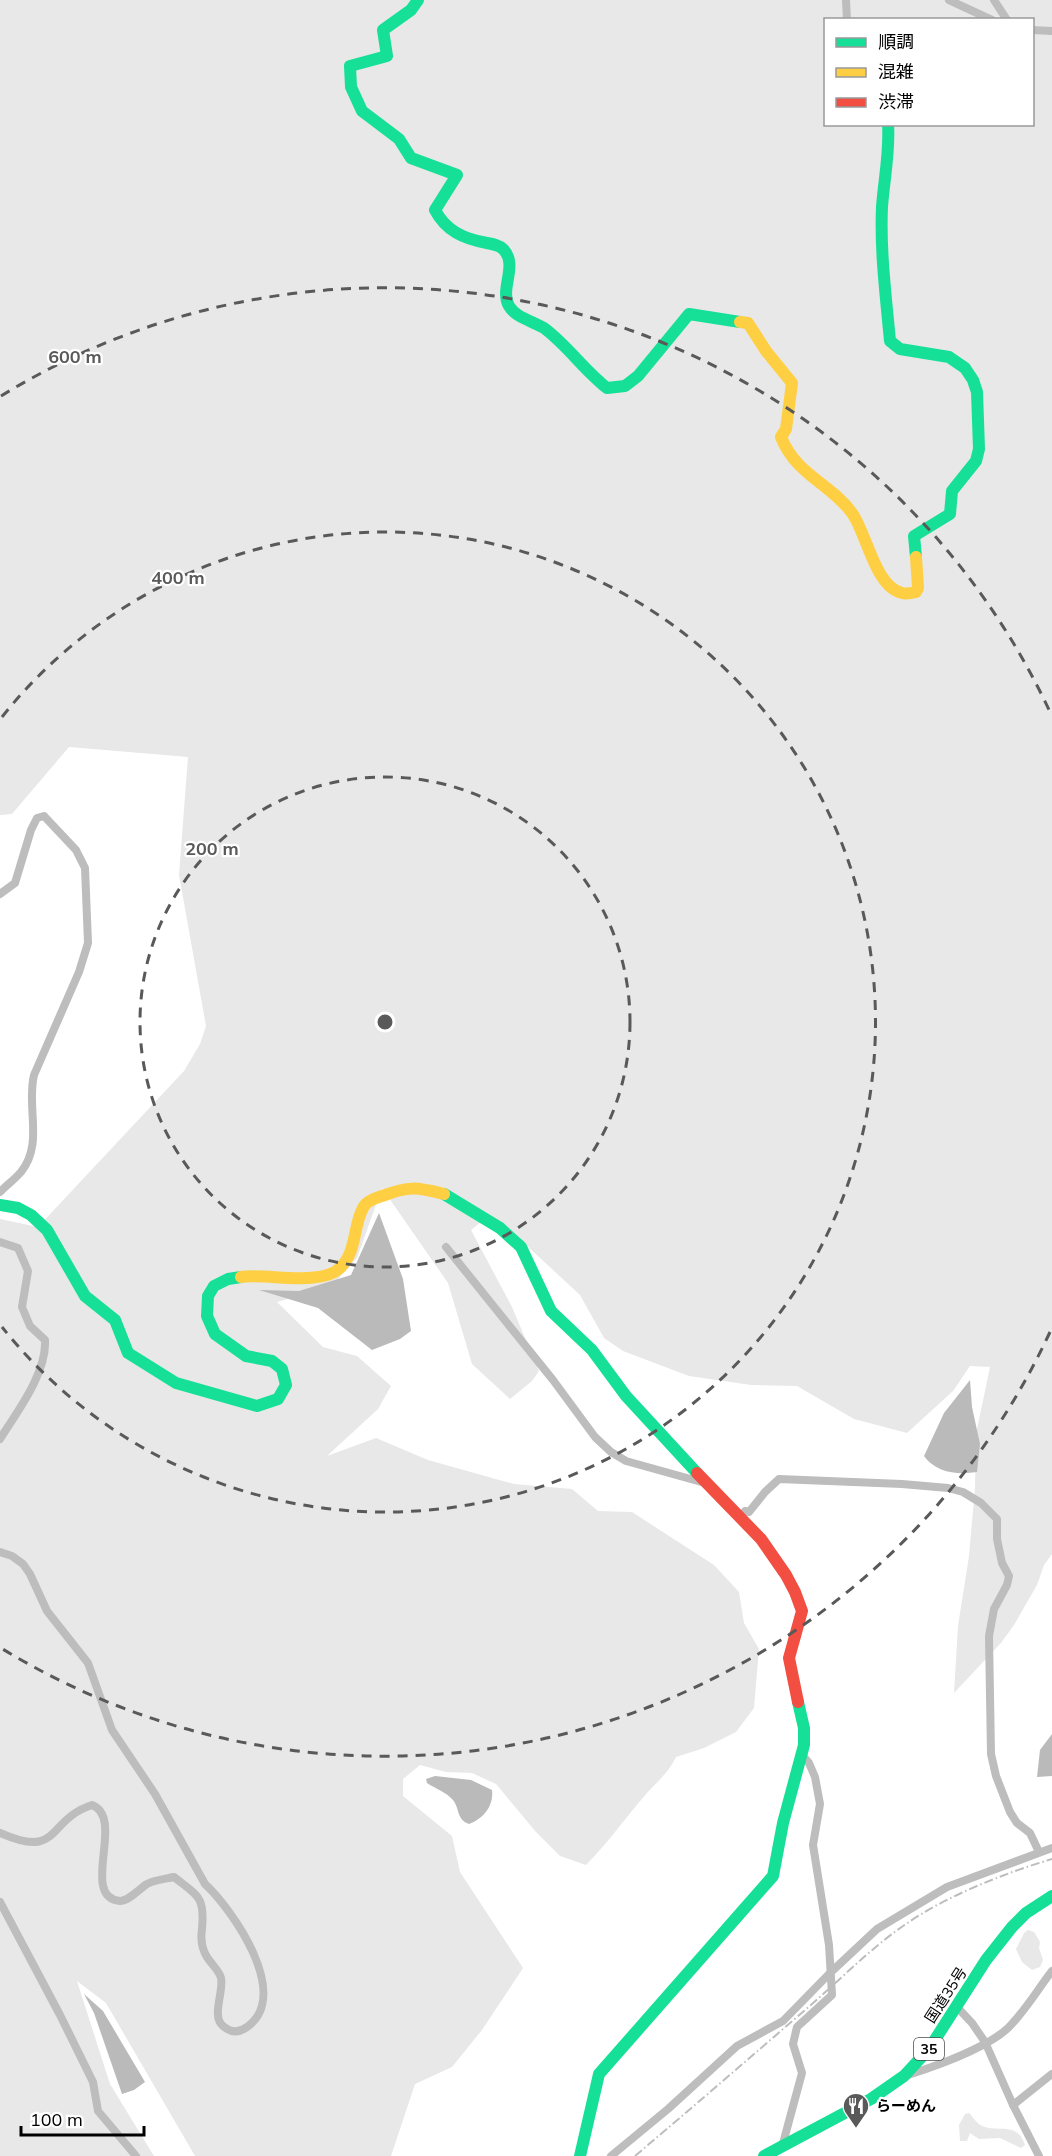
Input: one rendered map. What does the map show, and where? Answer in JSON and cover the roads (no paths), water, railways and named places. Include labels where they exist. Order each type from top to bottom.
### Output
[{"type":"main road","points":[[418,0],[411,10],[383,30],[387,56],[350,66],[351,87],[362,111],[399,139],[411,158],[457,175],[435,210],[439,221],[454,234],[498,245],[508,254],[505,293],[511,309],[541,326],[558,339],[593,377],[607,388],[625,386],[638,376],[657,350],[689,314],[748,322],[766,351],[792,383],[786,429],[781,437],[788,452],[853,514],[876,567],[887,584],[901,594],[909,595],[916,592],[918,588],[915,536],[950,514],[952,491],[976,461],[980,429],[977,392],[965,368],[949,357],[900,349],[890,341],[882,242],[882,207],[889,142],[888,126]]},
{"type":"main road","points":[[0,1205],[18,1208],[31,1215],[47,1230],[85,1296],[115,1320],[128,1353],[176,1383],[257,1406],[278,1399],[286,1385],[282,1369],[272,1361],[246,1356],[215,1334],[207,1316],[207,1301],[214,1286],[228,1279],[254,1275],[298,1279],[327,1274],[340,1268],[351,1250],[363,1207],[372,1198],[404,1188],[423,1189],[448,1195],[500,1228],[521,1247],[551,1311],[592,1350],[626,1396],[679,1455],[761,1539],[786,1575],[802,1611],[789,1658],[804,1728],[802,1755],[783,1823],[773,1876],[599,2074],[580,2156]]},
{"type":"main road","name":"国道35号","points":[[764,2156],[871,2099],[904,2076],[929,2049],[986,1960],[1012,1927],[1026,1913],[1052,1896]]},
{"type":"street","points":[[846,0],[847,18]]},
{"type":"street","points":[[949,0],[988,18]]},
{"type":"street","points":[[994,0],[1006,18]]},
{"type":"street","points":[[1034,30],[1052,31]]},
{"type":"street","points":[[0,894],[15,883],[31,830],[37,818],[44,816],[76,850],[85,868],[88,943],[79,972],[34,1075],[30,1091],[34,1132],[32,1151],[21,1171],[0,1192]]},
{"type":"street","points":[[0,1242],[18,1248],[28,1271],[22,1307],[30,1326],[45,1340],[46,1351],[31,1389],[0,1439]]},
{"type":"street","points":[[446,1247],[595,1437],[611,1452],[626,1461],[708,1484]]},
{"type":"street","points":[[740,1517],[745,1511],[749,1512],[779,1479],[948,1488],[963,1492],[981,1503],[997,1519],[997,1539],[1002,1563],[1009,1576],[1007,1585],[993,1609],[990,1636],[991,1754],[996,1776],[1010,1812],[1017,1823],[1030,1833],[1039,1852]]},
{"type":"street","points":[[0,1552],[12,1556],[23,1564],[47,1611],[88,1663],[112,1730],[155,1794],[205,1884],[236,1921],[253,1950],[262,1981],[261,2011],[252,2023],[240,2032],[231,2032],[221,2025],[217,2017],[222,1989],[221,1977],[203,1950],[202,1903],[196,1894],[174,1877],[150,1882],[127,1899],[119,1901],[108,1895],[102,1883],[105,1819],[101,1809],[92,1805],[82,1808],[64,1821],[44,1842],[29,1843],[0,1833]]},
{"type":"street","points":[[782,2148],[802,2073],[793,2044],[796,2027],[832,1995],[829,1945],[813,1845],[820,1804],[815,1777],[809,1763],[802,1755]]},
{"type":"street","points":[[611,2156],[668,2109],[737,2046],[783,2021],[877,1929],[947,1887],[1052,1848]]},
{"type":"street","points":[[0,1902],[93,2082],[98,2111],[136,2156]]},
{"type":"street","points":[[904,2076],[939,2065],[1008,2028],[1052,1971]]},
{"type":"street","points":[[956,2006],[985,2042],[1012,2105],[1039,2156]]},
{"type":"street","points":[[1012,2105],[1052,2074]]},
{"type":"railway","points":[[635,2156],[893,1933],[939,1904],[976,1886],[1052,1859]]},
{"type":"place","name":"らーめん","points":[[856,2129]]}]
